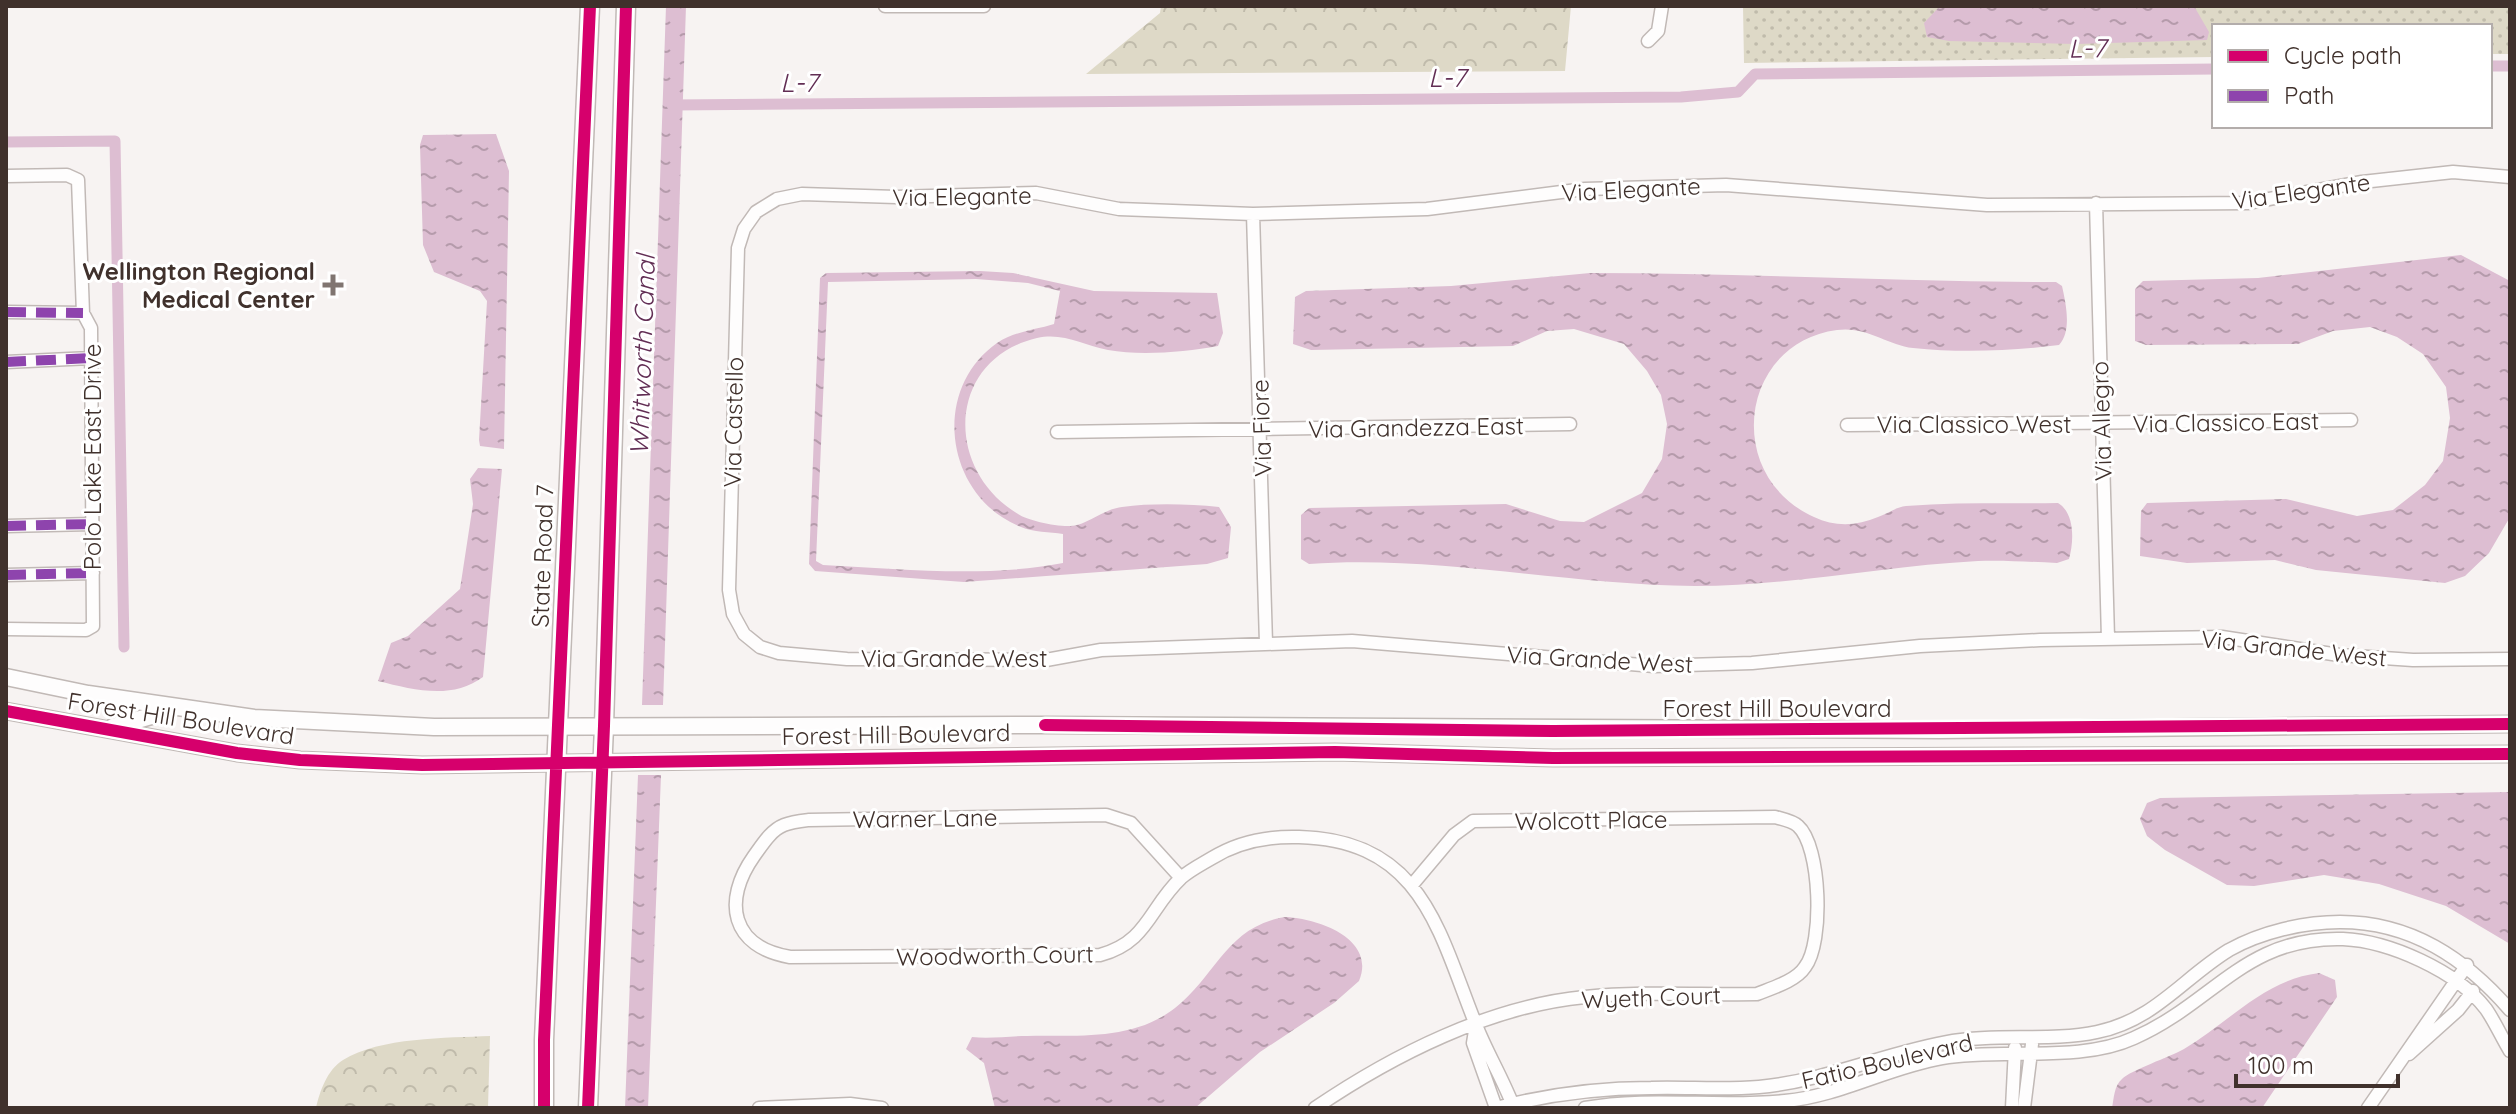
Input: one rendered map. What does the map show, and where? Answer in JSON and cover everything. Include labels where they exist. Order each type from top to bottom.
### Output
[{"type":"main road","name":"State Road 7","points":[[544,1108],[544,1040],[590,6]]},
{"type":"main road","points":[[588,1108],[603,761],[625,8]]},
{"type":"main road","name":"Forest Hill Boulevard","points":[[6,677],[160,705],[312,724],[1940,730],[2510,724]]},
{"type":"main road","points":[[107,729],[151,716],[160,705]]},
{"type":"main road","name":"Forest Hill Boulevard","points":[[6,711],[237,753],[300,760],[422,765],[1335,752],[1553,758],[2510,754]]},
{"type":"street","points":[[885,6],[984,6]]},
{"type":"street","points":[[1648,41],[1658,31],[1662,6]]},
{"type":"street","name":"Via Elegante","points":[[756,212],[777,199],[802,194],[896,197],[1036,193],[1119,209],[1253,214],[1427,209],[1585,189],[1726,185],[1987,205],[2247,203],[2362,182],[2453,172],[2510,177]]},
{"type":"street","name":"Polo Lake East Drive","points":[[6,176],[67,175],[78,180],[83,313],[91,328],[93,573],[93,626],[86,630],[6,629]]},
{"type":"street","name":"Via Allegro","points":[[2096,203],[2108,638]]},
{"type":"street","name":"Via Castello","points":[[744,634],[733,614],[729,590],[738,248],[744,229],[756,212]]},
{"type":"street","name":"Via Fiore","points":[[1253,214],[1262,430],[1266,643]]},
{"type":"street","points":[[6,312],[83,313]]},
{"type":"street","points":[[6,362],[91,358]]},
{"type":"street","name":"Via Classico East","points":[[2101,424],[2351,420]]},
{"type":"street","name":"Via Grandezza East","points":[[1057,432],[1570,424]]},
{"type":"street","name":"Via Classico West","points":[[1847,425],[2101,424]]},
{"type":"street","points":[[6,526],[92,524]]},
{"type":"street","points":[[6,575],[93,573]]},
{"type":"street","name":"Via Grande West","points":[[744,634],[760,647],[779,653],[847,659],[1046,660],[1101,650],[1352,641],[1438,646],[1568,662],[1654,666],[1752,663],[1920,646],[2222,637],[2339,655],[2413,660],[2510,659]]},
{"type":"street","name":"Warner Lane","points":[[752,943],[737,920],[736,884],[765,840],[782,825],[809,820],[1106,815],[1131,823],[1181,878]]},
{"type":"street","name":"Wolcott Place","points":[[1412,885],[1454,835],[1473,821],[1775,817],[1797,824]]},
{"type":"street","name":"Wyeth Court","points":[[1315,1108],[1392,1059],[1476,1025],[1529,1008],[1584,997],[1757,994],[1782,984],[1805,968],[1814,943],[1817,867],[1810,842],[1797,824]]},
{"type":"street","name":"Woodworth Court","points":[[752,943],[769,953],[790,957],[1100,955],[1120,950],[1136,938],[1181,878],[1217,855],[1249,842],[1283,837],[1318,837],[1351,846],[1387,863],[1412,885],[1448,946],[1476,1025],[1513,1106]]},
{"type":"street","name":"Fatio Boulevard","points":[[1496,1108],[1550,1096],[1647,1088],[1756,1087],[1807,1081],[1953,1041],[2097,1032],[2167,1001],[2229,950],[2294,927],[2338,922],[2374,924],[2423,940],[2467,965],[2510,1010]]},
{"type":"street","name":"Fatio Boulevard","points":[[1585,1108],[1787,1101],[1842,1090],[1941,1058],[2106,1047],[2132,1039],[2181,1013],[2236,968],[2276,948],[2307,940],[2345,939],[2403,950],[2454,982],[2485,1008],[2510,1051]]},
{"type":"street","points":[[2368,1108],[2467,965]]},
{"type":"street","points":[[2404,1059],[2470,995],[2481,978]]},
{"type":"street","name":"Woodworth Court","points":[[1476,1025],[1473,1043],[1496,1108]]},
{"type":"street","points":[[2024,1108],[2032,1036]]},
{"type":"street","points":[[2012,1108],[2015,1037]]},
{"type":"street","points":[[759,1108],[882,1108]]},
{"type":"green space","points":[[1161,6],[1571,6],[1565,71],[1086,74],[1160,13]]},
{"type":"green space","points":[[1743,6],[2510,6],[2510,54],[2492,54],[2492,24],[2212,24],[2212,57],[1744,63]]},
{"type":"green space","points":[[490,1036],[488,1108],[316,1108],[328,1075],[343,1060],[358,1052],[414,1040]]},
{"type":"water","points":[[666,6],[686,6],[663,705],[642,705]]},
{"type":"water","points":[[1940,6],[2194,6],[2209,32],[2207,40],[2076,44],[1949,41],[1927,37],[1924,23]]},
{"type":"water","points":[[496,134],[509,171],[504,449],[480,446],[479,440],[487,301],[480,291],[434,272],[423,245],[420,145],[423,135]]},
{"type":"water","points":[[2461,255],[2510,281],[2510,517],[2489,553],[2465,576],[2445,583],[2316,570],[2275,560],[2187,563],[2140,556],[2141,511],[2147,503],[2286,499],[2357,516],[2393,510],[2425,485],[2443,461],[2450,418],[2446,387],[2423,354],[2397,337],[2370,327],[2333,331],[2298,344],[2146,345],[2135,341],[2135,289],[2143,281],[2258,278]]},
{"type":"water","points":[[980,271],[1013,273],[1094,291],[1217,293],[1223,333],[1218,346],[1134,353],[1046,337],[1007,350],[986,368],[972,391],[966,417],[967,444],[977,470],[994,494],[1023,517],[1047,524],[1071,526],[1122,507],[1170,504],[1219,507],[1231,527],[1228,558],[1207,564],[964,582],[815,571],[809,564],[820,278],[826,273]],"holes":[[[976,279],[1028,283],[1060,291],[1054,324],[1004,339],[976,363],[962,387],[955,414],[955,441],[962,468],[976,492],[995,512],[1026,529],[1063,534],[1063,563],[1034,568],[943,571],[823,565],[816,561],[828,282]]]},
{"type":"water","points":[[1590,273],[2056,282],[2062,286],[2067,317],[2066,332],[2059,345],[1986,351],[1931,350],[1904,346],[1848,330],[1837,330],[1804,340],[1779,359],[1763,384],[1755,413],[1755,443],[1765,472],[1785,498],[1822,520],[1854,524],[1906,506],[2058,503],[2070,521],[2072,544],[2069,559],[2057,563],[1988,561],[1942,564],[1766,583],[1695,586],[1405,564],[1309,564],[1301,559],[1301,515],[1309,508],[1506,504],[1560,521],[1584,522],[1642,493],[1662,459],[1667,424],[1661,395],[1647,371],[1624,344],[1574,329],[1547,331],[1513,346],[1311,350],[1293,344],[1295,297],[1306,291],[1451,286]]},
{"type":"water","points":[[478,468],[502,469],[483,677],[459,689],[446,691],[419,690],[378,681],[391,643],[408,636],[460,589],[473,504],[470,479]]},
{"type":"water","points":[[638,775],[661,775],[648,1108],[625,1108]]},
{"type":"water","points":[[2510,792],[2510,944],[2446,906],[2379,884],[2324,875],[2254,886],[2227,885],[2165,850],[2147,836],[2140,819],[2147,803],[2160,798]]},
{"type":"water","points":[[1285,917],[1327,926],[1352,942],[1362,966],[1359,981],[1334,1003],[1260,1052],[1195,1108],[995,1108],[984,1063],[966,1049],[972,1037],[1104,1034],[1141,1026],[1175,1008],[1235,941],[1265,922]]},
{"type":"water","points":[[2319,973],[2335,980],[2337,997],[2262,1108],[2112,1108],[2117,1085],[2127,1075],[2184,1049],[2264,993],[2299,977]]},
{"type":"waterway","name":"L-7","points":[[2492,66],[2510,66]]},
{"type":"waterway","name":"L-7","points":[[672,105],[1681,97],[1738,92],[1755,74],[2212,69]]},
{"type":"waterway","points":[[6,142],[115,141],[124,647]]},
{"type":"marked path","points":[[6,312],[83,313]]},
{"type":"marked path","points":[[6,362],[91,358]]},
{"type":"marked path","points":[[6,526],[92,524]]},
{"type":"marked path","points":[[6,575],[93,573]]},
{"type":"cycle path","points":[[544,1108],[544,1040],[590,6]]},
{"type":"cycle path","points":[[588,1108],[604,726],[626,6]]},
{"type":"cycle path","points":[[6,711],[237,753],[300,760],[422,765],[1335,752],[1553,758],[2510,754]]},
{"type":"cycle path","points":[[1045,725],[1553,731],[2510,724]]},
{"type":"place","name":"Wellington Regional Medical Center","points":[[333,285]]},
{"type":"water label","name":"Whitworth Canal","points":[[642,355]]}]
